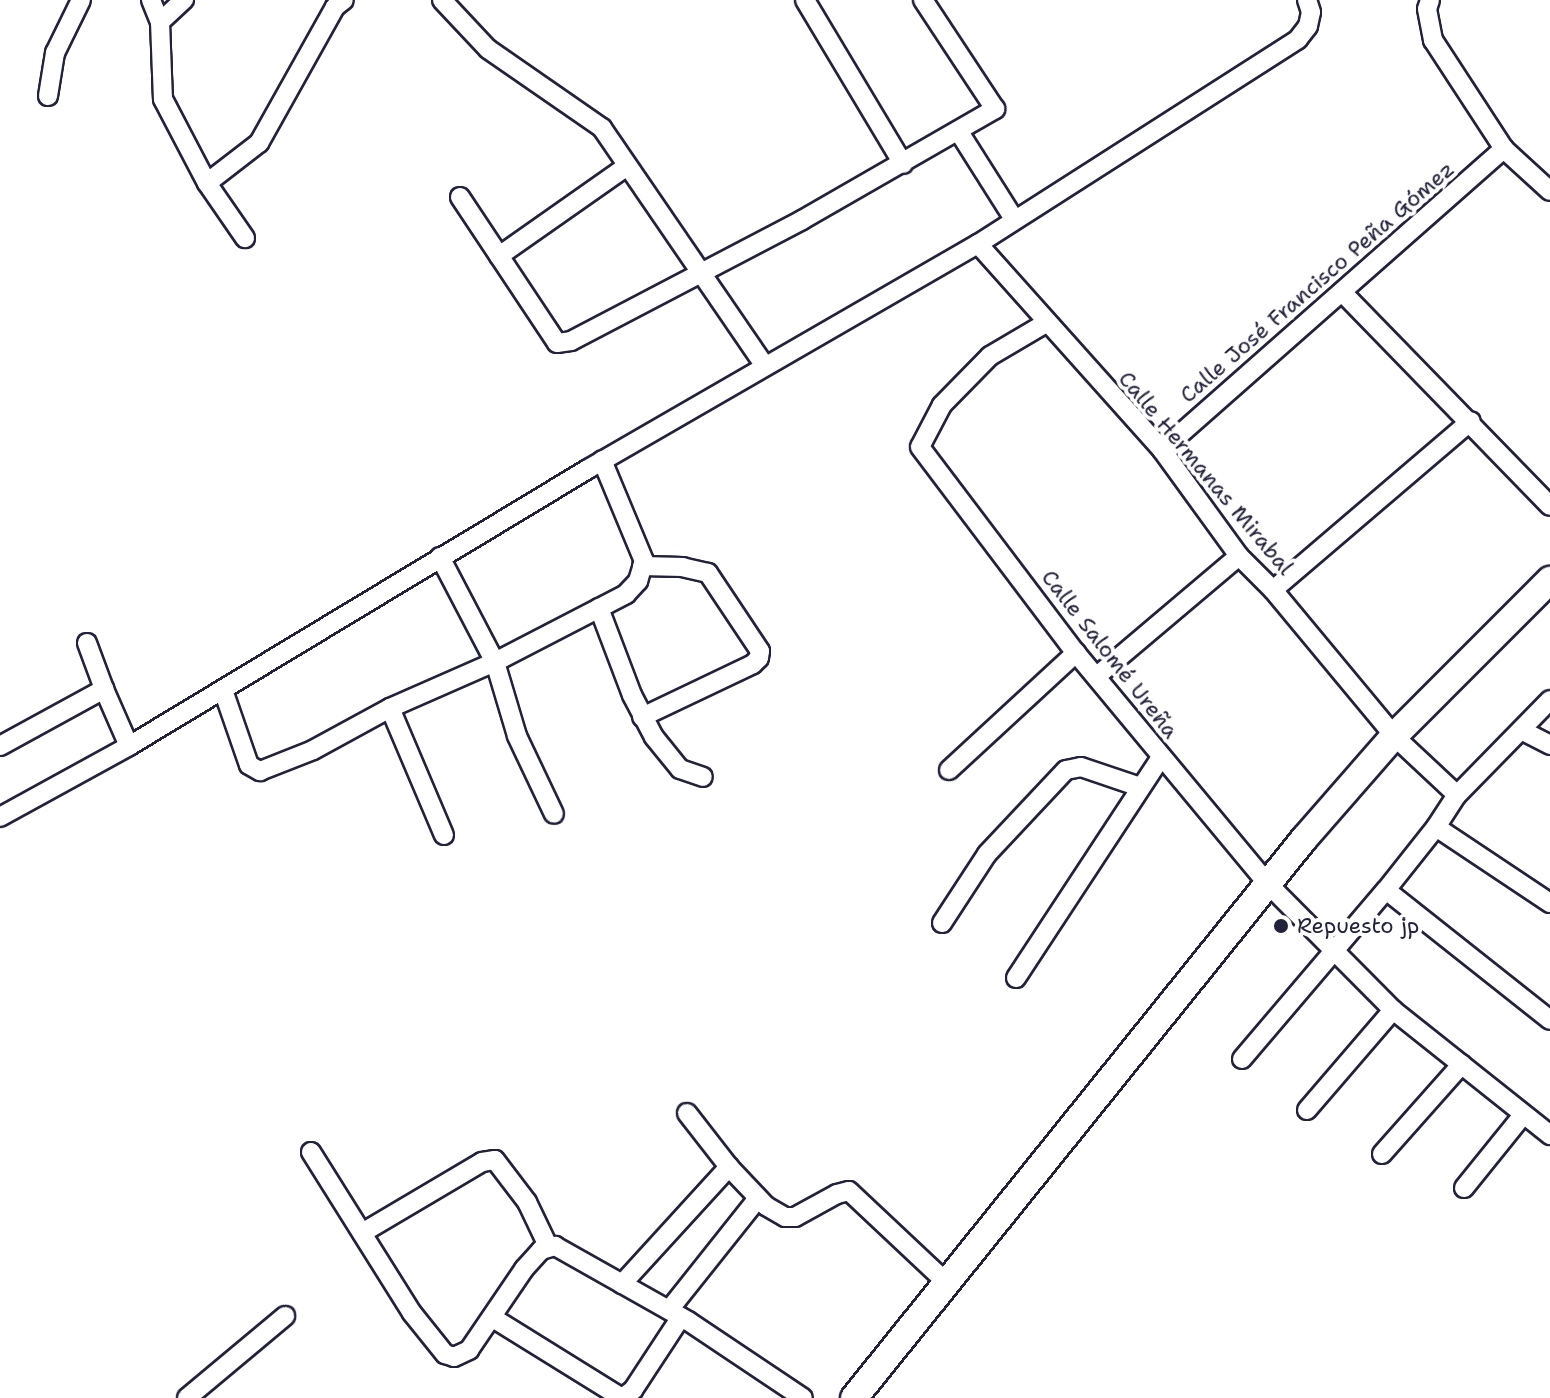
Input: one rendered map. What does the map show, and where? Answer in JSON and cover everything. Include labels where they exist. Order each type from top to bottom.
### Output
[{"type":"street","points":[[48,96],[55,53],[81,0]]},
{"type":"street","points":[[151,0],[160,22],[163,99],[173,125],[207,183],[245,238]]},
{"type":"street","points":[[160,22],[184,0]]},
{"type":"street","points":[[207,183],[259,143],[298,69],[335,7],[344,0]]},
{"type":"street","points":[[442,0],[488,49],[602,128],[765,366]]},
{"type":"street","points":[[805,0],[903,164]]},
{"type":"street","points":[[460,197],[557,343],[563,344],[701,274],[903,164],[995,109],[923,0]]},
{"type":"street","points":[[0,817],[129,746],[602,460],[978,244],[1298,39],[1308,26],[1311,12],[1307,0]]},
{"type":"street","points":[[1430,0],[1427,9],[1433,40],[1504,149],[1550,191]]},
{"type":"street","points":[[959,132],[1014,219]]},
{"type":"street","name":"Calle José Francisco Peña Gómez","points":[[1162,450],[1504,149]]},
{"type":"street","points":[[499,256],[627,166]]},
{"type":"street","name":"Calle Hermanas Mirabal","points":[[978,244],[1162,450],[1239,556],[1273,590],[1394,736],[1457,795]]},
{"type":"street","points":[[1342,292],[1471,421],[1550,506]]},
{"type":"street","name":"Calle Salomé Ureña","points":[[1046,323],[990,356],[942,405],[920,447],[1076,653],[1268,884],[1393,1010],[1550,1135]]},
{"type":"street","points":[[1273,590],[1471,421]]},
{"type":"street","points":[[223,690],[249,765],[260,771],[313,750],[390,708],[495,662],[626,594],[638,581],[642,554],[602,460]]},
{"type":"street","points":[[1097,676],[1239,556]]},
{"type":"street","points":[[440,557],[495,662],[517,736],[554,814]]},
{"type":"street","points":[[642,566],[683,567],[708,573],[760,651],[759,658],[753,664],[642,717]]},
{"type":"street","points":[[854,1398],[1268,884],[1394,736],[1550,580]]},
{"type":"street","points":[[599,608],[642,717],[680,769],[703,777]]},
{"type":"street","points":[[87,643],[129,746]]},
{"type":"street","points":[[949,770],[1076,653]]},
{"type":"street","points":[[0,746],[104,689]]},
{"type":"street","points":[[1242,1059],[1386,890],[1457,795],[1550,700]]},
{"type":"street","points":[[390,708],[444,835]]},
{"type":"street","points":[[1521,730],[1550,745]]},
{"type":"street","points":[[1016,978],[1161,757]]},
{"type":"street","points":[[942,923],[987,854],[1066,770],[1081,767],[1140,787]]},
{"type":"street","points":[[1436,827],[1550,903]]},
{"type":"street","points":[[1386,890],[1550,1020]]},
{"type":"street","points":[[1307,1110],[1393,1010]]},
{"type":"street","points":[[1382,1154],[1462,1064]]},
{"type":"street","points":[[687,1113],[729,1167],[778,1215],[795,1217],[837,1194],[849,1191],[947,1283]]},
{"type":"street","points":[[1464,1188],[1523,1115]]},
{"type":"street","points":[[311,1152],[412,1313],[445,1354],[454,1357],[469,1350],[524,1269],[548,1246],[555,1246],[675,1313],[803,1398]]},
{"type":"street","points":[[362,1233],[482,1162],[495,1160],[527,1202],[548,1246]]},
{"type":"street","points":[[622,1284],[729,1167]]},
{"type":"street","points":[[493,1318],[608,1393],[622,1398],[633,1390],[675,1313],[758,1198]]},
{"type":"street","points":[[187,1398],[285,1316]]},
{"type":"place","name":"Repuesto jp","points":[[1281,926]]}]
